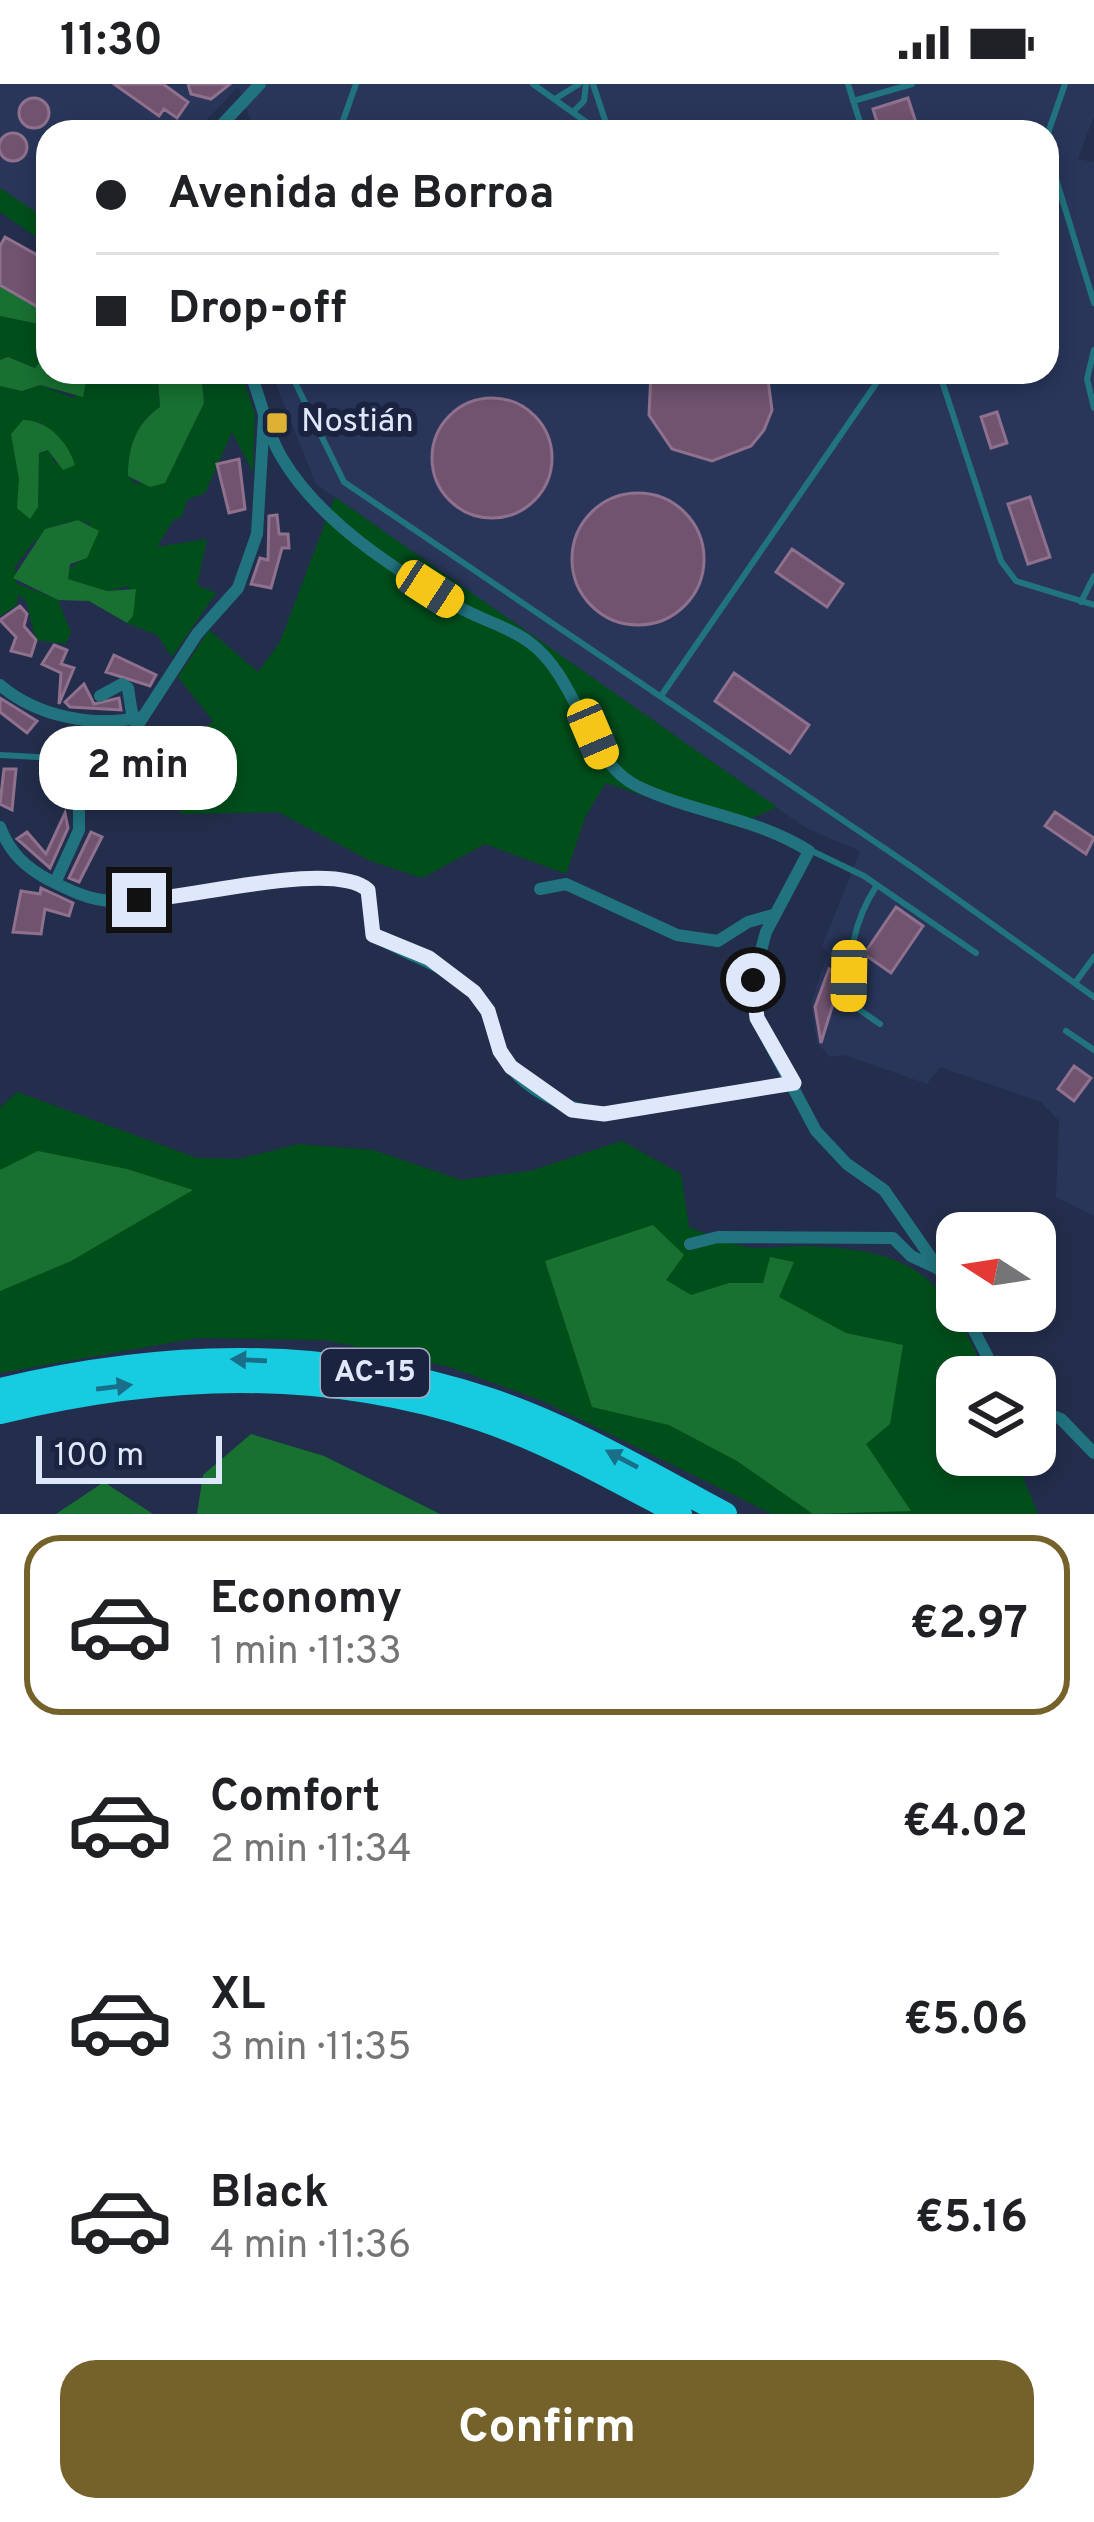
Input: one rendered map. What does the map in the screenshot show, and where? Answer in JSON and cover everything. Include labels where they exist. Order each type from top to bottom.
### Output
[{"type":"highway","name":"AC-15","points":[[0,1390],[94,1367],[199,1357],[317,1364],[427,1382],[490,1400],[591,1442],[725,1514]]},
{"type":"highway","name":"AC-15","points":[[0,1412],[98,1388],[200,1378],[315,1385],[422,1402],[483,1420],[582,1462],[680,1514]]},
{"type":"street","points":[[226,120],[260,84]]},
{"type":"street","points":[[255,384],[279,453],[295,478],[345,528],[459,608],[531,643],[580,705],[605,762],[637,786],[748,820],[808,850],[772,915],[753,980],[757,1018],[816,1131],[848,1164],[884,1190],[936,1262]]},
{"type":"street","points":[[55,883],[80,830],[84,781],[238,588],[257,534],[265,411]]},
{"type":"street","points":[[100,696],[122,684],[128,688],[137,718]]},
{"type":"street","points":[[0,685],[26,708],[137,718]]},
{"type":"street","points":[[0,827],[14,853],[55,883],[109,901],[210,895],[276,881],[347,879],[362,884],[368,890],[373,935],[429,958],[474,992],[488,1011],[500,1051],[511,1067],[572,1110],[604,1114],[794,1083]]},
{"type":"street","points":[[540,889],[566,884],[677,935],[718,941],[772,915]]},
{"type":"street","points":[[690,1244],[718,1238],[893,1238],[911,1256],[936,1267]]},
{"type":"street","points":[[1056,1417],[1094,1453]]},
{"type":"lane","points":[[343,120],[356,84]]},
{"type":"lane","points":[[533,84],[584,120]]},
{"type":"lane","points":[[555,99],[586,84]]},
{"type":"lane","points":[[573,112],[584,100],[586,84]]},
{"type":"lane","points":[[586,84],[603,120]]},
{"type":"lane","points":[[848,84],[859,120]]},
{"type":"lane","points":[[853,101],[912,84]]},
{"type":"lane","points":[[1052,120],[1065,84]]},
{"type":"lane","points":[[1059,191],[1094,303]]},
{"type":"lane","points":[[1094,350],[1087,379],[1094,408]]},
{"type":"lane","points":[[296,384],[344,482],[1094,997]]},
{"type":"lane","points":[[661,696],[876,384]]},
{"type":"lane","points":[[943,384],[1001,561],[1016,581],[1094,605]]},
{"type":"lane","points":[[1081,602],[1094,576]]},
{"type":"lane","points":[[0,755],[38,758]]},
{"type":"lane","points":[[808,850],[878,885],[976,952]]},
{"type":"lane","points":[[878,885],[862,908],[849,951],[848,1002],[880,1024]]},
{"type":"lane","points":[[1075,983],[1094,957]]},
{"type":"lane","points":[[1066,1031],[1094,1048]]},
{"type":"shaded area","points":[[0,84],[1094,84],[1094,116],[1078,159],[1094,162],[1094,1216],[1056,1197],[1059,1121],[1041,1102],[940,1067],[927,1084],[844,1055],[830,1057],[817,1043],[811,1003],[828,953],[822,946],[860,851],[806,828],[316,484],[276,384],[1059,384],[1059,120],[250,120],[238,87],[206,120],[36,120],[36,212],[0,188]]},
{"type":"green space","points":[[0,188],[36,212],[36,237],[0,212]]},
{"type":"green space","points":[[0,285],[36,306],[36,324],[0,316]]},
{"type":"green space","points":[[0,316],[36,324],[36,368],[9,357],[0,360]]},
{"type":"green space","points":[[8,357],[35,368],[36,384],[86,384],[83,397],[40,385],[22,391],[0,386],[0,360]]},
{"type":"green space","points":[[86,384],[158,384],[160,407],[145,420],[132,445],[128,476],[136,484],[165,483],[204,403],[202,384],[244,384],[255,413],[253,472],[232,432],[205,493],[187,500],[182,517],[173,520],[157,547],[207,539],[197,585],[216,593],[172,657],[157,635],[127,623],[133,616],[129,586],[107,591],[68,579],[66,571],[78,563],[90,523],[55,526],[37,539],[15,567],[16,583],[58,600],[71,633],[65,644],[36,640],[26,601],[18,594],[17,605],[0,616],[0,386],[23,391],[40,385],[74,398]],"holes":[[[39,421],[65,446],[56,465],[49,450],[39,454],[38,507],[26,518]]]},
{"type":"green space","points":[[158,384],[202,384],[204,403],[165,483],[150,487],[128,476],[128,465],[140,428],[160,407]]},
{"type":"green space","points":[[23,420],[56,434],[75,465],[63,470],[48,450],[39,453],[38,507],[30,519],[17,508],[19,479],[11,434]]},
{"type":"green space","points":[[335,497],[777,807],[734,826],[606,783],[586,815],[566,874],[485,844],[422,878],[371,861],[278,812],[181,814],[167,764],[213,721],[178,677],[209,630],[258,672],[280,642]]},
{"type":"green space","points":[[78,520],[99,531],[87,558],[70,564],[68,579],[107,591],[136,589],[133,616],[127,623],[89,601],[58,600],[13,578],[45,529]]},
{"type":"green space","points":[[85,722],[100,725],[96,734],[115,742],[77,787],[59,769],[80,743],[74,739]]},
{"type":"green space","points":[[17,1092],[197,1158],[239,1159],[299,1144],[373,1150],[461,1180],[530,1171],[622,1141],[681,1174],[689,1227],[750,1247],[807,1246],[876,1254],[923,1276],[936,1288],[936,1332],[966,1332],[977,1356],[936,1356],[936,1476],[1022,1476],[1038,1514],[772,1514],[543,1401],[450,1367],[325,1340],[197,1338],[0,1373],[0,1108]]},
{"type":"green space","points":[[38,1151],[127,1169],[193,1190],[71,1261],[0,1291],[0,1170]]},
{"type":"green space","points":[[653,1225],[684,1255],[666,1280],[691,1295],[729,1283],[763,1283],[770,1257],[794,1262],[779,1297],[846,1333],[903,1345],[890,1424],[866,1444],[911,1511],[813,1514],[737,1461],[669,1425],[592,1407],[545,1261]]},
{"type":"green space","points":[[251,1434],[324,1456],[440,1514],[197,1514],[203,1475]]},
{"type":"green space","points":[[104,1482],[153,1514],[56,1514]]},
{"type":"building","points":[[114,84],[163,84],[188,102],[177,118],[164,109],[159,116]]},
{"type":"building","points":[[188,84],[230,84],[211,99],[191,94]]},
{"type":"building","points":[[908,98],[915,120],[876,120],[873,109]]},
{"type":"building","points":[[28,99],[40,99],[48,107],[48,119],[36,120],[36,128],[20,119],[20,107]]},
{"type":"building","points":[[13,133],[23,137],[27,147],[23,157],[13,161],[3,157],[-1,147],[3,137]]},
{"type":"building","points":[[5,237],[36,254],[36,306],[0,285],[0,246]]},
{"type":"building","points":[[650,384],[769,384],[772,410],[764,430],[751,446],[712,461],[672,449],[649,415]]},
{"type":"building","points":[[492,398],[515,403],[534,416],[547,435],[552,458],[547,481],[534,500],[515,513],[492,518],[469,513],[450,500],[437,481],[432,458],[437,435],[450,416],[469,403]]},
{"type":"building","points":[[997,412],[1007,443],[991,448],[981,417]]},
{"type":"building","points":[[239,459],[245,509],[229,513],[217,464]]},
{"type":"building","points":[[638,493],[663,498],[685,512],[699,534],[704,559],[699,584],[685,606],[663,620],[638,625],[613,620],[591,606],[577,584],[572,559],[577,534],[591,512],[613,498]]},
{"type":"building","points":[[1030,497],[1050,557],[1028,564],[1008,504]]},
{"type":"building","points":[[277,515],[279,534],[288,534],[289,548],[282,548],[271,588],[251,584],[260,558],[268,560],[269,516]]},
{"type":"building","points":[[792,549],[843,584],[827,607],[776,572]]},
{"type":"building","points":[[20,606],[27,614],[24,626],[36,640],[31,656],[11,651],[16,637],[0,620]]},
{"type":"building","points":[[54,645],[67,650],[61,664],[74,668],[59,704],[61,673],[42,664]]},
{"type":"building","points":[[114,655],[156,675],[150,686],[106,672]]},
{"type":"building","points":[[734,673],[809,725],[790,753],[715,701]]},
{"type":"building","points":[[84,684],[94,704],[119,698],[121,710],[70,707],[65,702]]},
{"type":"building","points":[[0,698],[37,721],[27,733],[0,712]]},
{"type":"building","points":[[4,769],[16,769],[12,810],[0,804]]},
{"type":"building","points":[[1055,812],[1094,838],[1086,854],[1045,826]]},
{"type":"building","points":[[65,813],[68,828],[50,868],[17,839],[27,832],[46,854]]},
{"type":"building","points":[[91,832],[102,837],[79,882],[69,878]]},
{"type":"building","points":[[41,888],[73,903],[69,916],[45,909],[41,934],[13,932],[21,891],[40,894]]},
{"type":"building","points":[[896,907],[923,926],[891,973],[864,954]]},
{"type":"building","points":[[829,969],[841,978],[821,1043],[815,1007]]},
{"type":"building","points":[[1074,1066],[1091,1078],[1074,1101],[1058,1089]]},
{"type":"place","name":"Nostián","points":[[277,423]]},
{"type":"route","points":[[139,900],[210,895],[244,884],[276,881],[347,879],[362,884],[368,890],[373,935],[429,958],[474,992],[488,1011],[500,1051],[511,1067],[549,1099],[572,1110],[604,1114],[794,1083],[757,1018],[753,980]]}]
